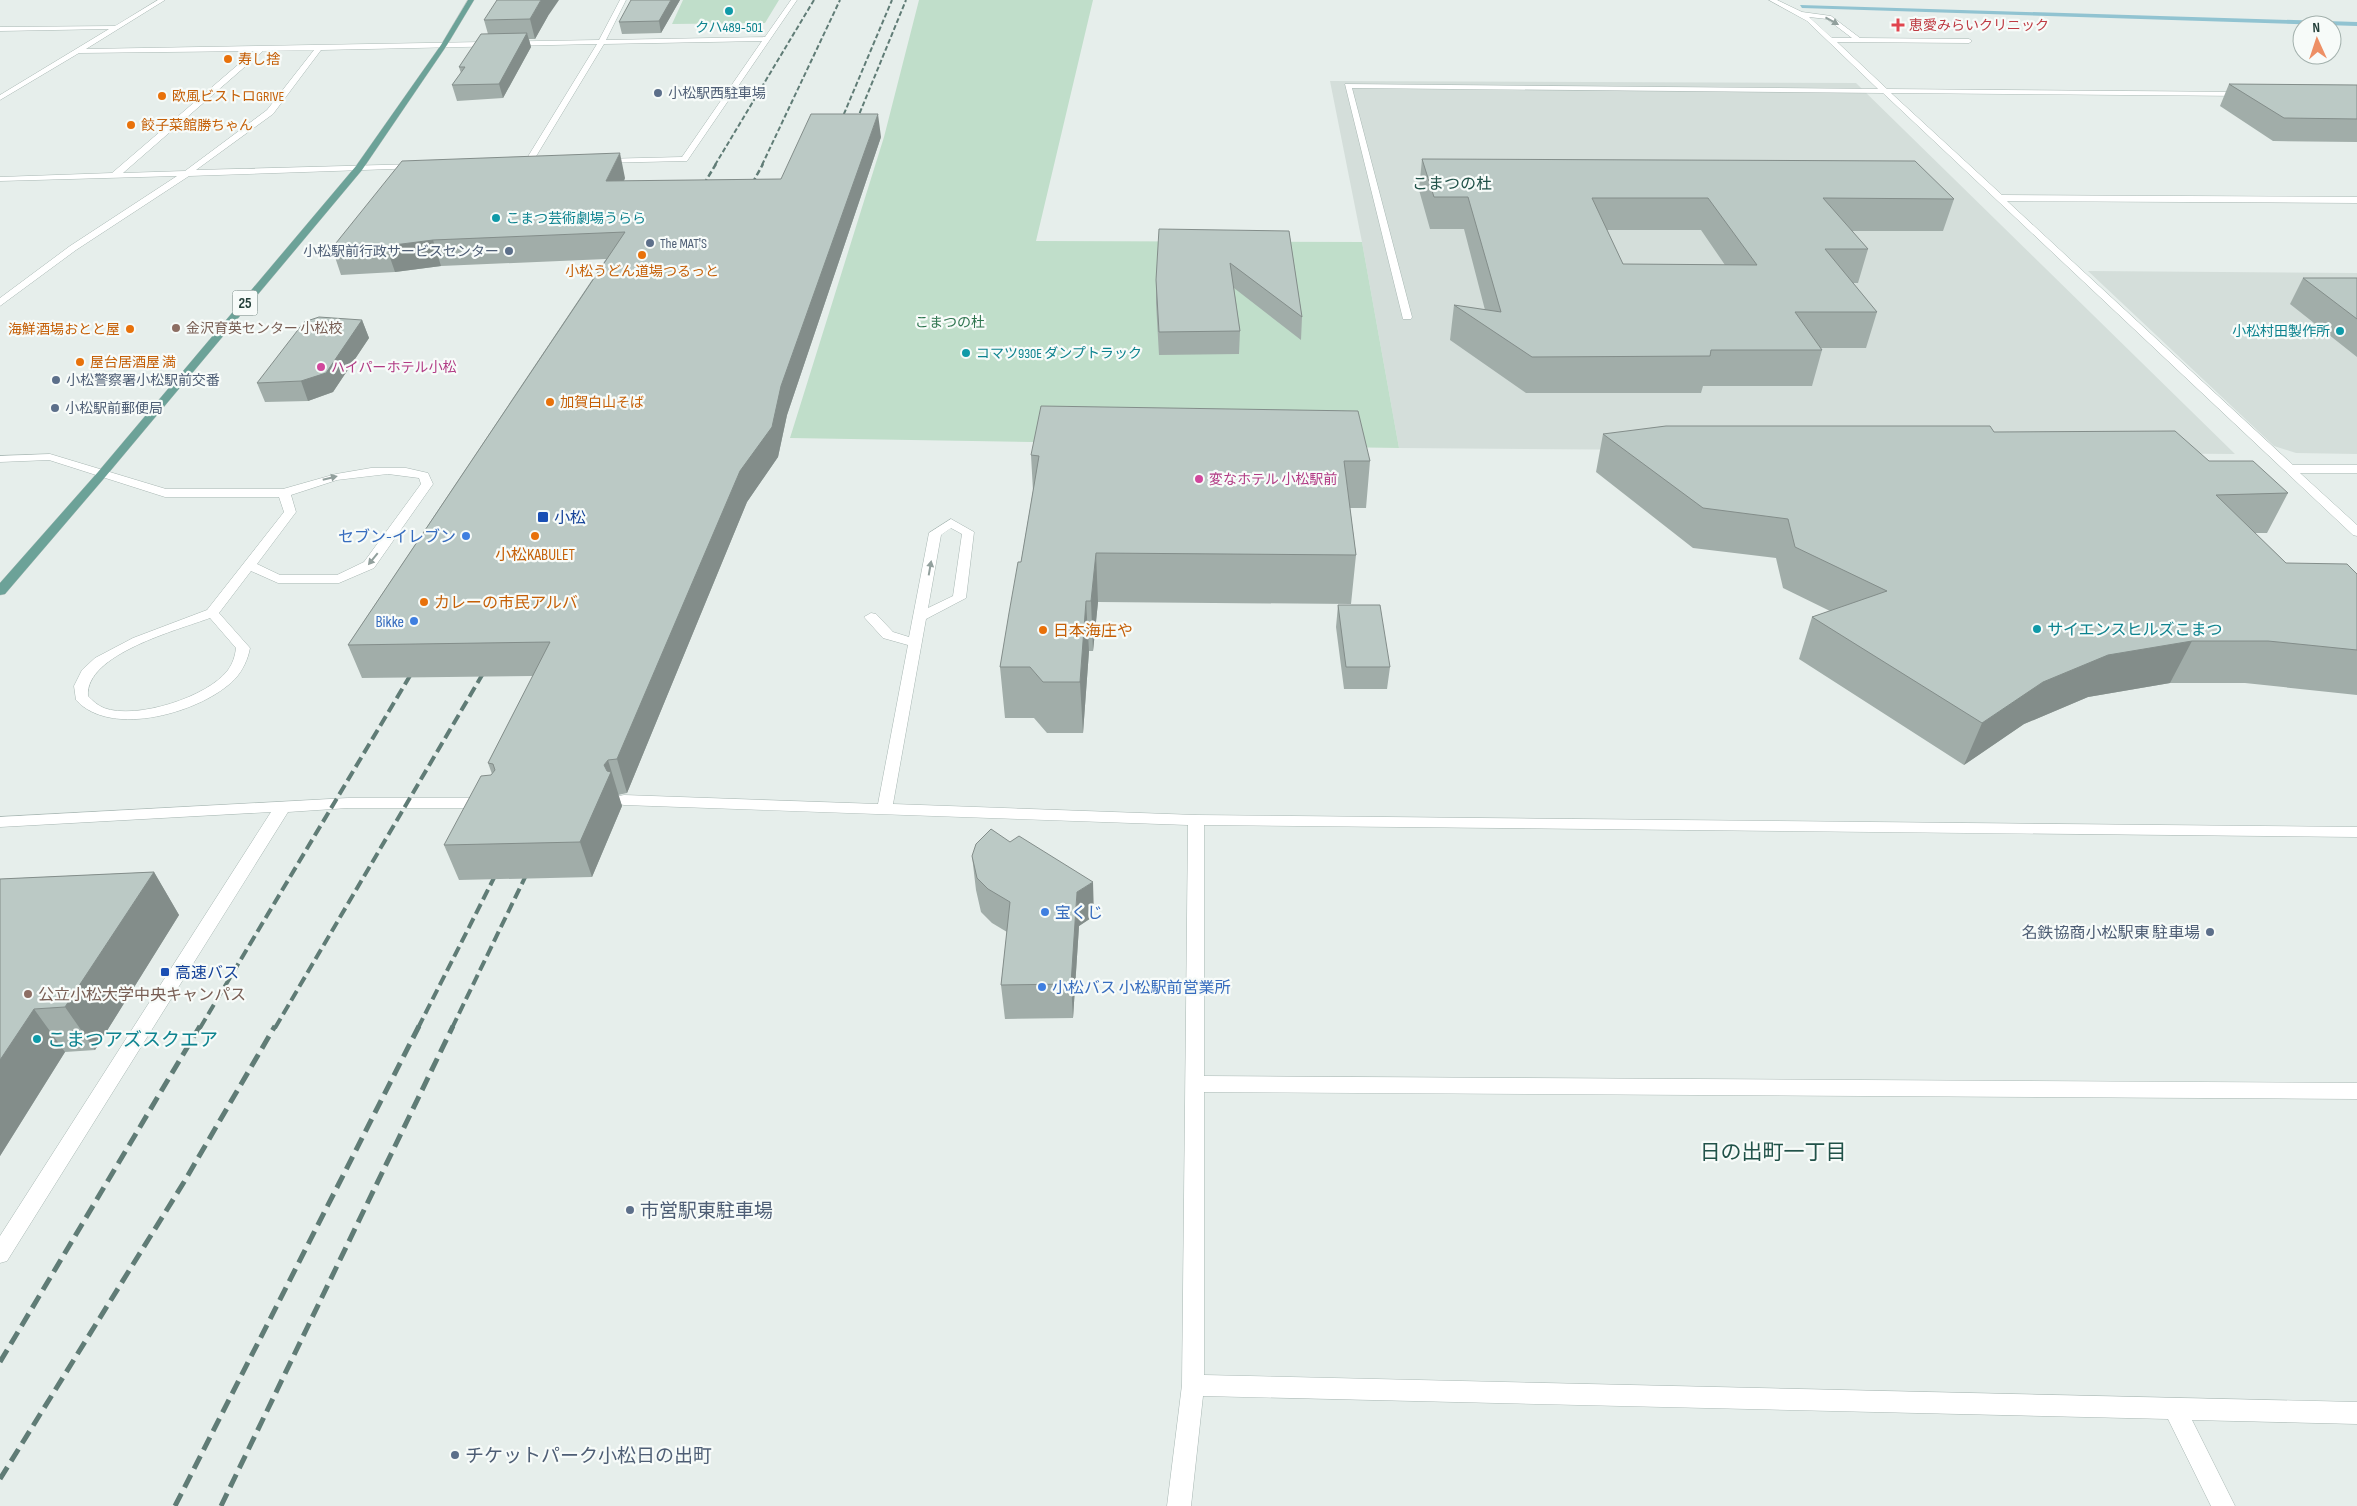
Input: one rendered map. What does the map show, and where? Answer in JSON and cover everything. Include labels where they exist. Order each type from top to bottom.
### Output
[{"type":"main road","name":"25","points":[[0,591],[102,474],[359,168],[444,45],[471,0]]},
{"type":"street","points":[[0,98],[162,0]]},
{"type":"street","points":[[528,163],[602,42],[623,0]]},
{"type":"street","points":[[596,161],[684,159],[794,0]]},
{"type":"street","points":[[1772,0],[1800,14],[1830,40],[2357,532]]},
{"type":"street","points":[[1800,14],[1829,17],[1858,40]]},
{"type":"street","points":[[0,29],[115,27]]},
{"type":"street","points":[[77,50],[261,49],[768,39]]},
{"type":"street","points":[[1830,40],[1969,41]]},
{"type":"street","points":[[0,303],[73,248],[187,173],[270,112],[319,48]]},
{"type":"street","points":[[115,175],[261,49]]},
{"type":"street","points":[[1407,317],[1348,86],[2259,94]]},
{"type":"street","points":[[518,163],[538,163]]},
{"type":"street","points":[[0,179],[428,166]]},
{"type":"street","points":[[2000,198],[2357,200]]},
{"type":"street","points":[[0,459],[50,457],[165,493],[284,493],[324,479],[358,472],[405,470],[424,475],[427,484],[370,565],[339,579],[278,579],[251,566]]},
{"type":"street","points":[[2290,469],[2357,469]]},
{"type":"street","points":[[212,613],[243,648],[240,662],[230,676],[210,691],[186,703],[158,711],[130,715],[106,714],[89,707],[81,697],[81,684],[89,670],[106,656],[127,644],[212,613],[251,566],[290,512],[284,493]]},
{"type":"street","points":[[885,808],[936,533],[951,523],[968,532],[959,598],[921,616]]},
{"type":"street","points":[[871,618],[888,634],[916,643]]},
{"type":"street","points":[[624,800],[1196,820],[2357,832]]},
{"type":"street","points":[[0,822],[348,803],[498,802]]},
{"type":"street","points":[[0,1254],[282,808]]},
{"type":"street","points":[[1179,1506],[1193,1385],[1196,820]]},
{"type":"street","points":[[1195,1084],[2357,1091]]},
{"type":"street","points":[[1193,1385],[2357,1413]]},
{"type":"street","points":[[2175,1409],[2223,1506]]},
{"type":"shaded area","points":[[1330,81],[1856,83],[2235,454],[1399,448],[1362,242]]},
{"type":"shaded area","points":[[2088,271],[2357,273],[2357,454],[2296,453],[2274,446]]},
{"type":"green space","points":[[683,0],[779,0],[765,23],[672,24]]},
{"type":"green space","name":"こまつの杜","points":[[919,0],[1093,0],[1036,241],[1362,242],[1399,448],[790,438],[884,137]]},
{"type":"building","points":[[497,0],[541,0],[530,19],[484,20]]},
{"type":"building","points":[[631,0],[671,0],[659,21],[619,22]]},
{"type":"building","points":[[527,33],[499,84],[452,85],[465,67],[459,67],[481,34]]},
{"type":"building","points":[[2229,84],[2357,85],[2357,119],[2284,118]]},
{"type":"building","points":[[811,114],[878,114],[781,386],[772,427],[740,471],[617,759],[608,760],[604,765],[607,771],[611,772],[580,842],[444,845],[481,776],[491,775],[495,770],[493,764],[488,763],[550,642],[348,645],[625,232],[433,240],[386,246],[332,248],[402,161],[620,153],[606,181],[781,179]]},
{"type":"building","points":[[1422,159],[1915,161],[1954,199],[1823,198],[1868,249],[1825,249],[1877,312],[1795,312],[1822,350],[1711,350],[1710,356],[1532,357],[1454,305],[1501,312],[1468,197],[1434,197]],"holes":[[[1592,198],[1708,198],[1757,265],[1623,264]]]},
{"type":"building","points":[[1159,229],[1289,231],[1302,317],[1230,263],[1240,331],[1159,332],[1156,280]]},
{"type":"building","points":[[2303,278],[2357,278],[2357,319]]},
{"type":"building","points":[[319,317],[362,320],[326,373],[301,381],[257,383],[304,322]]},
{"type":"building","points":[[1041,406],[1358,411],[1370,461],[1344,461],[1356,555],[1096,553],[1091,601],[1086,601],[1080,682],[1043,682],[1030,667],[1000,667],[1018,562],[1021,562],[1039,456],[1031,455]]},
{"type":"building","points":[[1666,426],[1990,426],[1994,432],[2175,431],[2209,461],[2253,461],[2288,493],[2216,495],[2286,563],[2347,564],[2357,574],[2357,650],[2268,641],[2192,641],[2108,655],[2043,682],[1982,723],[1812,617],[1887,591],[1795,547],[1788,519],[1703,508],[1603,434]]},
{"type":"building","points":[[1338,605],[1380,605],[1390,667],[1346,667]]},
{"type":"building","points":[[991,829],[1010,842],[1019,836],[1093,882],[1077,892],[1071,984],[1001,985],[1010,902],[988,889],[977,878],[972,856],[976,844]]},
{"type":"building","points":[[154,872],[65,1007],[34,1009],[0,1060],[0,879]]},
{"type":"waterway","points":[[1802,6],[2357,24]]},
{"type":"railway","points":[[715,165],[814,0]]},
{"type":"railway","points":[[762,165],[840,0]]},
{"type":"railway","points":[[838,128],[892,0]]},
{"type":"railway","points":[[854,127],[906,0]]},
{"type":"railway","points":[[699,192],[716,164]]},
{"type":"railway","points":[[748,191],[763,164]]},
{"type":"railway","points":[[200,1028],[417,664]]},
{"type":"railway","points":[[275,1028],[488,665]]},
{"type":"railway","points":[[418,1028],[500,866]]},
{"type":"railway","points":[[452,1028],[530,867]]},
{"type":"railway","points":[[0,1362],[200,1026]]},
{"type":"railway","points":[[0,1479],[184,1182],[275,1026]]},
{"type":"railway","points":[[175,1506],[419,1026]]},
{"type":"railway","points":[[221,1506],[453,1026]]},
{"type":"place","name":"クハ489-501","points":[[729,11]]},
{"type":"place","name":"恵愛みらいクリニック","points":[[1898,25]]},
{"type":"place","name":"寿し捨","points":[[228,59]]},
{"type":"place","name":"小松駅西駐車場","points":[[658,93]]},
{"type":"place","name":"欧風ビストロGRIVE","points":[[162,96]]},
{"type":"place","name":"餃子菜館勝ちゃん","points":[[131,125]]},
{"type":"place","name":"こまつ芸術劇場うらら","points":[[496,218]]},
{"type":"place","name":"The MAT'S","points":[[650,243]]},
{"type":"place","name":"小松駅前行政サービスセンター","points":[[509,251]]},
{"type":"place","name":"小松うどん道場つるっと","points":[[642,255]]},
{"type":"place","name":"金沢育英センター 小松校","points":[[176,328]]},
{"type":"place","name":"海鮮酒場おとと屋","points":[[130,329]]},
{"type":"place","name":"小松村田製作所","points":[[2340,331]]},
{"type":"place","name":"コマツ930E ダンプトラック","points":[[966,353]]},
{"type":"place","name":"屋台居酒屋 満","points":[[80,362]]},
{"type":"place","name":"ハイパーホテル小松","points":[[321,367]]},
{"type":"place","name":"小松警察署小松駅前交番","points":[[56,380]]},
{"type":"place","name":"加賀白山そば","points":[[550,402]]},
{"type":"place","name":"小松駅前郵便局","points":[[55,408]]},
{"type":"place","name":"変なホテル 小松駅前","points":[[1199,479]]},
{"type":"place","name":"小松","points":[[543,517]]},
{"type":"place","name":"セブン-イレブン","points":[[466,536]]},
{"type":"place","name":"小松KABULET","points":[[535,536]]},
{"type":"place","name":"カレーの市民アルバ","points":[[424,602]]},
{"type":"place","name":"Bikke","points":[[414,621]]},
{"type":"place","name":"サイエンスヒルズこまつ","points":[[2037,629]]},
{"type":"place","name":"日本海庄や","points":[[1043,630]]},
{"type":"place","name":"宝くじ","points":[[1045,912]]},
{"type":"place","name":"名鉄協商小松駅東 駐車場","points":[[2210,932]]},
{"type":"place","name":"高速バス","points":[[165,972]]},
{"type":"place","name":"小松バス 小松駅前営業所","points":[[1042,987]]},
{"type":"place","name":"公立小松大学中央キャンパス","points":[[28,994]]},
{"type":"place","name":"こまつアズスクエア","points":[[37,1039]]},
{"type":"place","name":"市営駅東駐車場","points":[[630,1210]]},
{"type":"place","name":"チケットパーク小松日の出町","points":[[455,1455]]},
{"type":"district","name":"こまつの杜","points":[[1452,183]]},
{"type":"district","name":"日の出町一丁目","points":[[1773,1152]]}]
